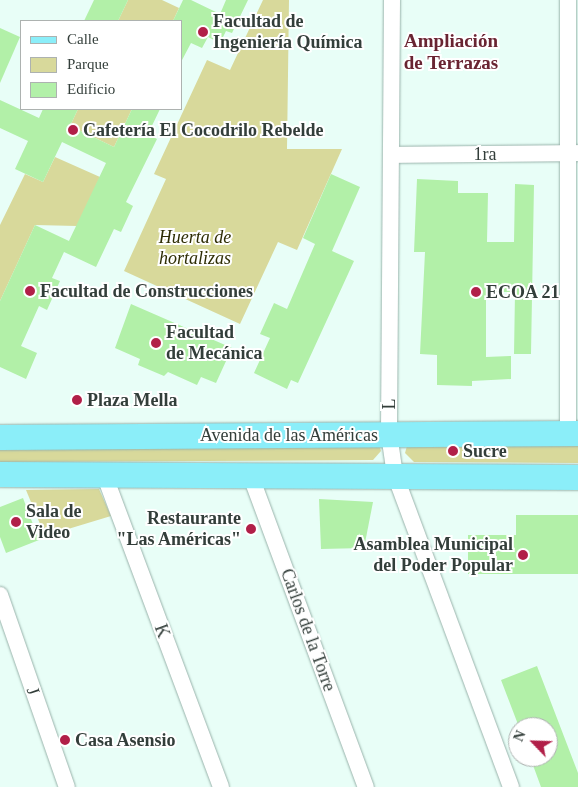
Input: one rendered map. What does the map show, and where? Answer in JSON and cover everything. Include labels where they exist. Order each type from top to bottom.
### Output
[{"type":"main road","name":"Avenida de las Américas","points":[[0,437],[573,433]]},
{"type":"main road","points":[[0,474],[578,476]]},
{"type":"street","name":"L","points":[[392,0],[389,434],[396,475],[510,787]]},
{"type":"street","points":[[568,0],[573,154],[573,433]]},
{"type":"street","name":"1ra","points":[[391,155],[573,154]]},
{"type":"street","name":"K","points":[[104,474],[221,787]]},
{"type":"street","name":"Carlos de la Torre","points":[[250,474],[366,787]]},
{"type":"street","name":"J","points":[[0,595],[67,787]]},
{"type":"green space","points":[[128,0],[162,0],[179,8],[173,20],[118,20]]},
{"type":"green space","name":"Huerta de hortalizas","points":[[263,0],[289,0],[287,149],[342,149],[297,250],[278,242],[240,324],[124,271],[166,179],[154,174],[207,60],[230,70]]},
{"type":"green space","points":[[78,110],[132,110],[114,147],[70,126]]},
{"type":"green space","points":[[55,157],[100,177],[77,226],[35,225],[0,301],[0,225],[25,174],[43,182]]},
{"type":"green space","points":[[578,442],[578,463],[414,462],[405,453],[407,446]]},
{"type":"green space","points":[[0,444],[379,445],[381,451],[373,460],[0,462]]},
{"type":"green space","points":[[99,489],[111,516],[45,536],[26,490]]},
{"type":"building","points":[[94,0],[128,0],[118,20],[84,20]]},
{"type":"building","name":"Facultad de Ingeniería Química","points":[[183,0],[191,0],[220,14],[226,0],[248,0],[232,33],[226,31],[220,43],[208,37],[202,48],[191,43],[182,60],[182,20],[173,20]]},
{"type":"building","points":[[0,28],[20,37],[0,83]]},
{"type":"building","points":[[0,100],[39,118],[43,110],[78,110],[70,126],[114,147],[132,110],[160,110],[148,134],[157,139],[126,202],[133,206],[121,232],[114,229],[96,267],[64,252],[52,278],[60,281],[47,310],[39,306],[21,346],[37,353],[26,379],[0,367],[0,301],[35,225],[69,241],[106,163],[62,142],[43,182],[15,169],[28,141],[0,128]]},
{"type":"building","points":[[331,174],[360,187],[332,251],[354,261],[298,383],[291,380],[287,389],[254,373],[270,338],[260,334],[274,303],[287,309],[315,244],[303,238]]},
{"type":"building","points":[[417,179],[458,181],[458,193],[488,193],[487,242],[514,242],[515,184],[534,185],[531,354],[514,354],[515,292],[486,292],[486,357],[511,356],[511,379],[472,381],[472,386],[437,385],[437,355],[420,354],[425,252],[414,252]]},
{"type":"building","name":"Facultad de Mecánica","points":[[131,304],[232,348],[216,383],[201,377],[197,385],[168,372],[164,376],[138,365],[140,359],[115,348]]},
{"type":"building","name":"Sala de Video","points":[[23,498],[39,540],[6,553],[0,537],[0,507]]},
{"type":"building","points":[[319,499],[373,502],[364,548],[321,549]]},
{"type":"building","name":"Asamblea Municipal del Poder Popular","points":[[516,515],[578,515],[578,574],[468,574],[468,535],[516,535]]},
{"type":"building","points":[[537,666],[557,717],[515,717],[501,680]]},
{"type":"building","points":[[558,721],[578,773],[578,787],[541,787],[534,767],[558,767]]},
{"type":"place","name":"Facultad de Ingeniería Química","points":[[203,32]]},
{"type":"place","name":"Cafetería El Cocodrilo Rebelde","points":[[73,130]]},
{"type":"place","name":"Facultad de Construcciones","points":[[30,291]]},
{"type":"place","name":"ECOA 21","points":[[476,292]]},
{"type":"place","name":"Facultad de Mecánica","points":[[156,343]]},
{"type":"place","name":"Plaza Mella","points":[[77,400]]},
{"type":"place","name":"Sucre","points":[[453,451]]},
{"type":"place","name":"Sala de Video","points":[[16,522]]},
{"type":"place","name":"Restaurante \"Las Américas\"","points":[[251,529]]},
{"type":"place","name":"Asamblea Municipal del Poder Popular","points":[[523,555]]},
{"type":"place","name":"Casa Asensio","points":[[65,740]]},
{"type":"district","name":"Ampliación de Terrazas","points":[[451,52]]}]
